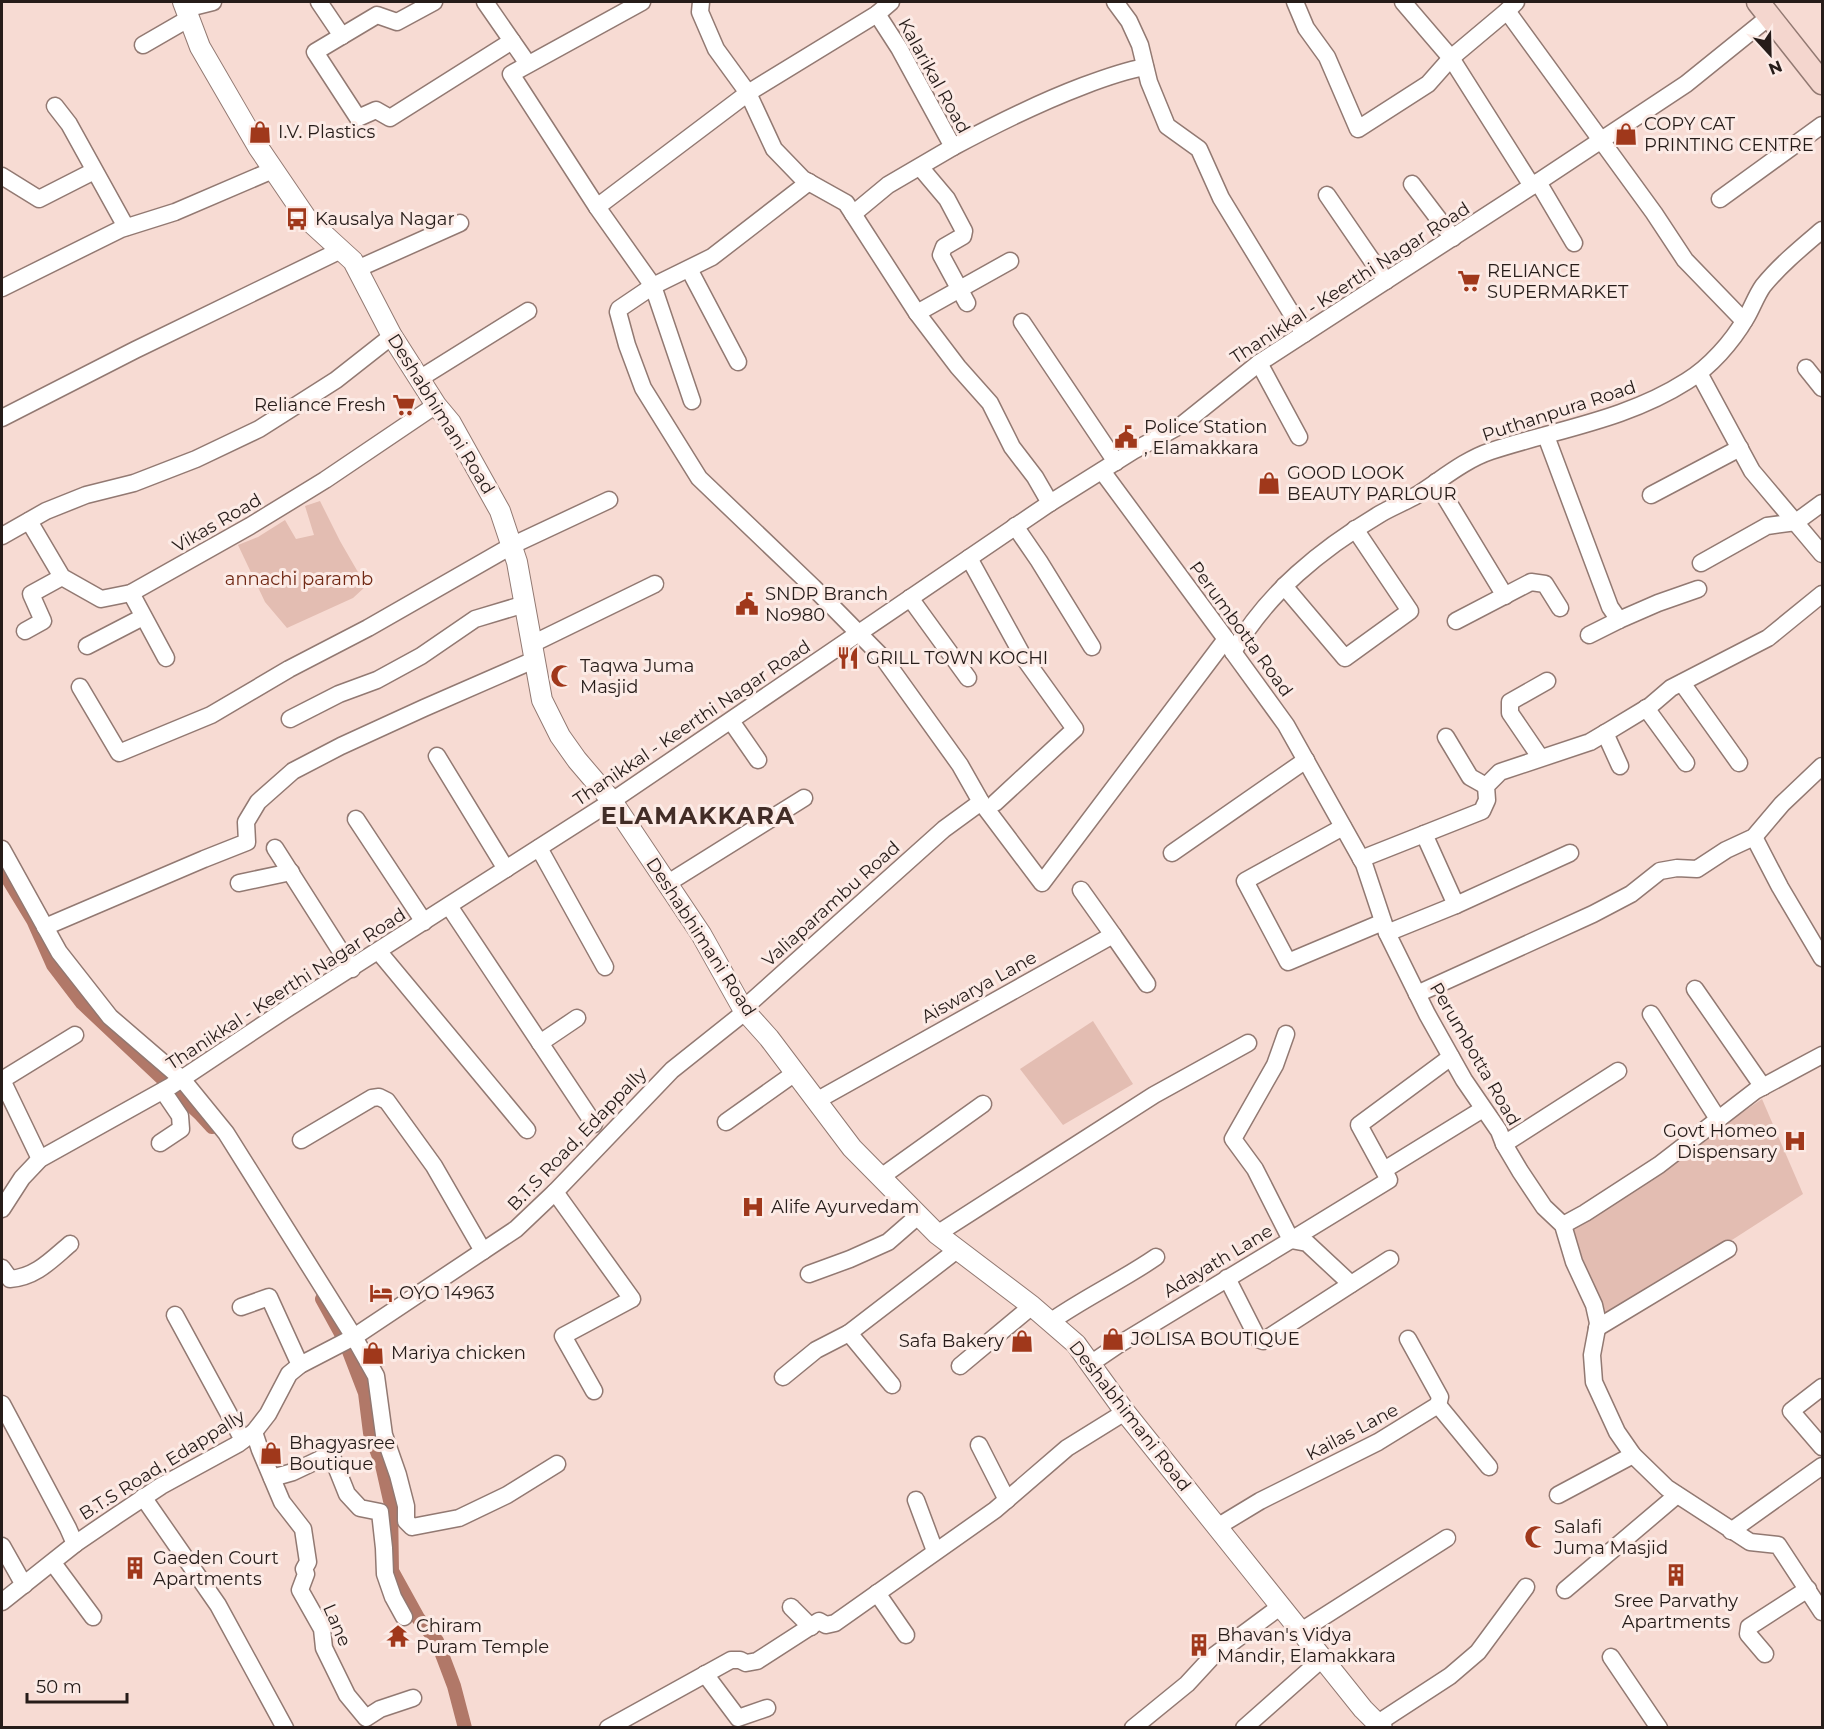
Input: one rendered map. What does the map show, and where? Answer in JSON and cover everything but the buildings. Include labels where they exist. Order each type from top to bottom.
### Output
[{"type":"main road","points":[[1764,9],[1822,83]]},
{"type":"street","points":[[143,45],[185,10],[213,2]]},
{"type":"street","points":[[320,2],[342,36]]},
{"type":"street","points":[[434,2],[397,22],[377,15],[315,52],[358,117],[376,110],[390,118],[512,41]]},
{"type":"street","points":[[486,2],[528,64]]},
{"type":"street","points":[[642,2],[511,74],[597,207],[653,286],[692,401]]},
{"type":"street","points":[[701,2],[700,12],[716,49],[748,93],[774,149],[803,179],[846,203],[917,313],[958,367],[990,404],[1012,447],[1035,477],[1050,503]]},
{"type":"street","points":[[597,207],[748,93],[877,14],[891,2]]},
{"type":"street","points":[[1115,2],[1129,21],[1140,45],[1149,82],[1167,126],[1199,149],[1221,198],[1304,334]]},
{"type":"street","points":[[1296,2],[1306,28],[1327,57],[1358,129],[1428,84],[1451,58],[1512,7],[1601,141],[1685,260],[1744,321]]},
{"type":"street","points":[[1403,2],[1451,58],[1574,243]]},
{"type":"street","name":"Thanikkal - Keerthi Nagar Road","points":[[2,1209],[21,1178],[40,1159],[172,1086],[612,801],[1050,503],[1183,424],[1259,363],[1686,84],[1764,9]]},
{"type":"street","name":"Deshabhimani Road","points":[[185,10],[200,47],[215,75],[273,170],[307,219],[353,261],[392,336],[436,405],[451,423],[500,511],[513,545],[542,700],[560,736],[612,801],[701,934],[743,1009],[852,1148],[938,1234],[1032,1306],[1076,1344],[1125,1412],[1301,1631],[1380,1725]]},
{"type":"street","name":"Kalarikal Road","points":[[854,214],[888,185],[953,147],[899,48],[877,14]]},
{"type":"street","points":[[953,147],[1004,120],[1056,97],[1125,70],[1145,67]]},
{"type":"street","points":[[55,106],[69,124],[126,227]]},
{"type":"street","points":[[1720,199],[1822,125]]},
{"type":"street","points":[[920,166],[946,199],[964,231],[963,236],[944,247],[941,255],[964,296]]},
{"type":"street","points":[[2,288],[126,227],[175,212],[273,170]]},
{"type":"street","points":[[2,176],[39,199],[94,171]]},
{"type":"street","points":[[809,182],[712,257],[653,286],[617,311],[644,388],[687,462],[699,478],[806,579],[884,659],[988,802]]},
{"type":"street","points":[[1412,184],[1453,238]]},
{"type":"street","points":[[1327,195],[1386,281]]},
{"type":"street","points":[[357,269],[460,223]]},
{"type":"street","name":"Puthanpura Road","points":[[988,802],[1042,883],[1229,646],[1307,564],[1355,529],[1489,452],[1637,409],[1699,373],[1718,354],[1744,321],[1762,287],[1787,260],[1822,230]]},
{"type":"street","points":[[2,418],[135,350],[341,250]]},
{"type":"street","points":[[917,313],[964,296],[1010,261]]},
{"type":"street","points":[[689,269],[738,362]]},
{"type":"street","points":[[419,379],[528,311]]},
{"type":"street","name":"Perumbotta Road","points":[[1022,322],[1109,466],[1229,646],[1286,725],[1361,859],[1385,928],[1451,1057],[1499,1131],[1504,1144],[1544,1207],[1563,1225],[1574,1262],[1594,1305],[1598,1323],[1592,1355],[1594,1382],[1617,1432],[1633,1455],[1667,1488],[1750,1542],[1778,1545],[1822,1612]]},
{"type":"street","points":[[2,536],[46,511],[86,495],[134,483],[196,459],[259,429],[336,380],[392,336]]},
{"type":"street","points":[[1259,363],[1299,437]]},
{"type":"street","points":[[1806,368],[1822,388]]},
{"type":"street","points":[[1699,373],[1752,471],[1822,554]]},
{"type":"street","name":"Vikas Road","points":[[62,577],[101,599],[131,593],[307,492],[436,405]]},
{"type":"street","points":[[1546,436],[1610,607],[1619,620]]},
{"type":"street","points":[[1651,495],[1740,448]]},
{"type":"street","points":[[1436,482],[1504,596]]},
{"type":"street","points":[[80,687],[119,753],[211,715],[289,669],[378,623],[513,545],[609,500]]},
{"type":"street","points":[[1701,563],[1767,526],[1796,522],[1822,504]]},
{"type":"street","points":[[25,631],[44,621],[31,594],[62,577],[29,521]]},
{"type":"street","points":[[1015,526],[1092,647]]},
{"type":"street","points":[[1284,586],[1345,658],[1410,611],[1355,529]]},
{"type":"street","name":"Valiaparambu Road","points":[[743,1009],[944,828],[988,802],[1075,729],[1024,658],[969,558]]},
{"type":"street","points":[[1456,621],[1531,582],[1545,584],[1560,608]]},
{"type":"street","points":[[45,927],[247,842],[246,822],[258,802],[293,771],[533,652],[655,584]]},
{"type":"street","points":[[1589,635],[1658,603],[1698,589]]},
{"type":"street","points":[[131,593],[166,658]]},
{"type":"street","points":[[1361,859],[1482,811],[1486,800],[1486,786],[1500,772],[1590,742],[1646,708],[1671,688],[1768,638],[1822,594]]},
{"type":"street","points":[[910,598],[968,678]]},
{"type":"street","points":[[290,719],[339,694],[377,680],[403,666],[475,619],[525,604]]},
{"type":"street","points":[[87,645],[143,617]]},
{"type":"street","points":[[1540,757],[1510,713],[1510,702],[1547,681]]},
{"type":"street","points":[[1682,682],[1739,763]]},
{"type":"street","points":[[1646,708],[1686,763]]},
{"type":"street","points":[[731,721],[758,760]]},
{"type":"street","points":[[1605,733],[1620,766]]},
{"type":"street","points":[[1446,737],[1470,777],[1486,786]]},
{"type":"street","points":[[436,756],[506,869]]},
{"type":"street","points":[[1172,853],[1306,760]]},
{"type":"street","points":[[1418,994],[1593,914],[1631,894],[1660,871],[1677,868],[1697,869],[1726,850],[1754,837],[1782,804],[1822,766]]},
{"type":"street","points":[[668,884],[804,798]]},
{"type":"street","points":[[356,819],[424,922]]},
{"type":"street","points":[[1343,827],[1245,881],[1288,963],[1456,905],[1570,853]]},
{"type":"street","points":[[1424,834],[1456,905]]},
{"type":"street","points":[[1754,837],[1780,887],[1822,958]]},
{"type":"street","points":[[275,848],[352,969]]},
{"type":"street","points":[[539,848],[605,967]]},
{"type":"street","points":[[2,849],[59,952],[110,1017],[172,1086],[226,1133],[354,1337],[376,1376],[384,1435],[400,1482],[406,1506],[406,1521],[412,1527],[459,1518],[507,1495],[557,1464]]},
{"type":"street","points":[[239,883],[291,872]]},
{"type":"street","points":[[1081,890],[1148,984]]},
{"type":"street","points":[[449,906],[594,1124]]},
{"type":"street","name":"Aiswarya Lane","points":[[816,1101],[1113,935]]},
{"type":"street","points":[[379,952],[527,1130]]},
{"type":"street","points":[[1695,989],[1763,1087]]},
{"type":"street","name":"B.T.S Road, Edappally","points":[[2,1602],[75,1544],[144,1497],[249,1436],[268,1414],[289,1374],[300,1365],[354,1337],[516,1229],[555,1192],[672,1070],[741,1015],[743,1009]]},
{"type":"street","points":[[1651,1014],[1718,1119]]},
{"type":"street","points":[[540,1043],[577,1018]]},
{"type":"street","name":"Adayath Lane","points":[[1090,1364],[1291,1240],[1255,1169],[1233,1139],[1275,1065],[1286,1034]]},
{"type":"street","points":[[40,1159],[2,1080],[75,1035]]},
{"type":"street","points":[[938,1234],[1154,1095],[1248,1042]]},
{"type":"street","points":[[1563,1225],[1594,1208],[1659,1165],[1763,1087],[1822,1055]]},
{"type":"street","points":[[1291,1240],[1389,1180],[1359,1125],[1451,1057]]},
{"type":"street","points":[[1504,1144],[1618,1071]]},
{"type":"street","points":[[726,1122],[795,1073]]},
{"type":"street","points":[[160,1143],[181,1129],[172,1086]]},
{"type":"street","points":[[301,1140],[372,1098],[379,1097],[387,1101],[434,1166],[483,1251]]},
{"type":"street","points":[[881,1177],[983,1104]]},
{"type":"street","points":[[1384,1170],[1483,1108]]},
{"type":"street","points":[[555,1192],[632,1299],[563,1336],[594,1391]]},
{"type":"street","points":[[809,1274],[888,1242],[919,1215]]},
{"type":"street","points":[[1291,1240],[1307,1243],[1352,1284]]},
{"type":"street","points":[[2,1268],[10,1279],[21,1278],[39,1270],[70,1244]]},
{"type":"street","points":[[1597,1328],[1728,1249]]},
{"type":"street","points":[[783,1377],[816,1350],[849,1333],[957,1250]]},
{"type":"street","points":[[1050,1322],[1074,1305],[1124,1279],[1156,1257]]},
{"type":"street","points":[[1227,1278],[1258,1339],[1263,1341],[1390,1259]]},
{"type":"street","points":[[241,1307],[269,1297],[300,1365]]},
{"type":"street","points":[[960,1366],[1032,1306]]},
{"type":"street","name":"Lane","points":[[175,1315],[249,1436],[260,1450],[282,1502],[303,1529],[308,1562],[304,1569],[306,1574],[300,1590],[322,1629],[324,1648],[348,1695],[366,1718],[380,1709],[413,1698]]},
{"type":"street","points":[[849,1333],[892,1385]]},
{"type":"street","points":[[1408,1339],[1440,1397],[1438,1405],[1489,1467]]},
{"type":"street","points":[[1822,1387],[1791,1411],[1822,1447]]},
{"type":"street","points":[[2,1404],[75,1544]]},
{"type":"street","name":"Kailas Lane","points":[[1217,1527],[1260,1501],[1378,1442],[1438,1405]]},
{"type":"street","points":[[608,1728],[731,1660],[746,1663],[757,1660],[819,1622],[826,1625],[836,1623],[1007,1500],[1067,1448],[1125,1412]]},
{"type":"street","points":[[979,1445],[1007,1500]]},
{"type":"street","points":[[272,1478],[293,1472],[331,1455],[347,1494],[360,1508],[380,1512],[385,1574],[393,1597],[404,1617]]},
{"type":"street","points":[[1558,1495],[1633,1455]]},
{"type":"street","points":[[1731,1531],[1822,1466]]},
{"type":"street","points":[[1565,1590],[1677,1495]]},
{"type":"street","points":[[144,1497],[218,1605],[285,1728]]},
{"type":"street","points":[[916,1500],[935,1551]]},
{"type":"street","points":[[1301,1631],[1447,1538]]},
{"type":"street","points":[[2,1546],[24,1585]]},
{"type":"street","points":[[53,1563],[93,1617]]},
{"type":"street","points":[[1380,1725],[1450,1676],[1478,1652],[1526,1587]]},
{"type":"street","points":[[1764,1654],[1748,1634],[1749,1627],[1808,1589]]},
{"type":"street","points":[[877,1593],[906,1635]]},
{"type":"street","points":[[1133,1728],[1187,1684],[1211,1658],[1281,1606]]},
{"type":"street","points":[[791,1607],[811,1627]]},
{"type":"street","points":[[1611,1657],[1659,1728]]},
{"type":"street","points":[[1244,1728],[1323,1658]]},
{"type":"street","points":[[705,1674],[738,1718],[767,1708]]},
{"type":"green space","name":"annachi paramb","points":[[320,501],[366,586],[353,598],[287,628],[265,602],[238,545],[258,537],[285,520],[296,539],[314,535],[305,506]]},
{"type":"green space","points":[[1093,1021],[1133,1084],[1063,1125],[1020,1069]]},
{"type":"green space","points":[[1762,1099],[1803,1194],[1606,1317],[1571,1229]]},
{"type":"waterway","points":[[2,869],[33,920],[53,965],[82,1003],[212,1127]]},
{"type":"waterway","points":[[322,1299],[345,1341],[365,1393],[370,1433],[382,1465],[391,1505],[392,1571],[418,1618],[437,1641],[454,1686],[465,1728]]},
{"type":"place","name":"I.V. Plastics","points":[[260,132]]},
{"type":"place","name":"COPY CAT PRINTING CENTRE","points":[[1626,134]]},
{"type":"place","name":"Kausalya Nagar","points":[[297,219]]},
{"type":"place","name":"RELIANCE SUPERMARKET","points":[[1469,281]]},
{"type":"place","name":"Reliance Fresh","points":[[404,405]]},
{"type":"place","name":"Police Station , Elamakkara","points":[[1126,437]]},
{"type":"place","name":"GOOD LOOK BEAUTY PARLOUR","points":[[1269,483]]},
{"type":"place","name":"SNDP Branch No980","points":[[747,604]]},
{"type":"place","name":"GRILL TOWN KOCHI","points":[[848,658]]},
{"type":"place","name":"Taqwa Juma Masjid","points":[[562,676]]},
{"type":"place","name":"Govt Homeo Dispensary","points":[[1795,1141]]},
{"type":"place","name":"Alife Ayurvedam","points":[[753,1207]]},
{"type":"place","name":"OYO 14963","points":[[381,1293]]},
{"type":"place","name":"JOLISA BOUTIQUE","points":[[1113,1339]]},
{"type":"place","name":"Safa Bakery","points":[[1022,1341]]},
{"type":"place","name":"Mariya chicken","points":[[373,1353]]},
{"type":"place","name":"Bhagyasree Boutique","points":[[271,1453]]},
{"type":"place","name":"Salafi Juma Masjid","points":[[1536,1537]]},
{"type":"place","name":"Gaeden Court Apartments","points":[[135,1568]]},
{"type":"place","name":"Sree Parvathy Apartments","points":[[1676,1575]]},
{"type":"place","name":"Chiram Puram Temple","points":[[398,1636]]},
{"type":"place","name":"Bhavan's Vidya Mandir, Elamakkara","points":[[1199,1645]]},
{"type":"district","name":"ELAMAKKARA","points":[[698,816]]}]
